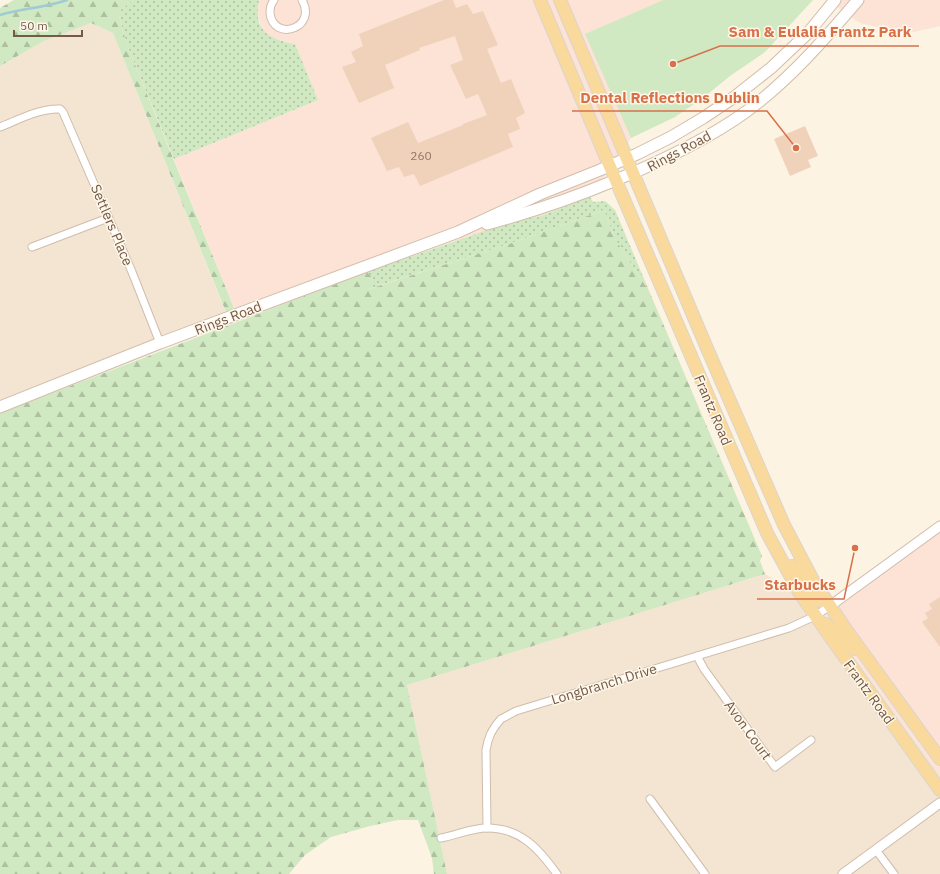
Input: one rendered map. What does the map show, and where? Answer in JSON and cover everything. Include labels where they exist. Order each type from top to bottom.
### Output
[{"type":"main road","name":"Frantz Road","points":[[540,0],[746,487],[771,540],[799,592],[815,616],[940,790]]},
{"type":"main road","name":"Frantz Road","points":[[560,0],[781,519],[811,576],[830,606],[940,759]]},
{"type":"main road","name":"Rings Road","points":[[0,407],[160,343],[458,232],[540,194],[627,159],[671,137],[704,118],[733,98],[771,68],[808,32],[835,0]]},
{"type":"main road","name":"Rings Road","points":[[458,232],[530,213],[567,200],[682,151],[748,110],[780,84],[808,56],[858,0]]},
{"type":"main road","points":[[771,540],[787,558],[818,600],[830,606]]},
{"type":"main road","points":[[815,616],[838,634],[874,667]]},
{"type":"street","points":[[274,0],[270,10],[270,16],[273,22],[282,29],[288,30],[299,26],[303,22],[306,11],[302,0]]},
{"type":"street","name":"Settlers Place","points":[[0,128],[42,111],[53,108],[60,109],[68,123],[132,272],[160,343]]},
{"type":"street","points":[[32,247],[108,218]]},
{"type":"street","points":[[830,606],[940,526]]},
{"type":"street","name":"Longbranch Drive","points":[[487,828],[486,750],[491,733],[501,719],[516,711],[789,628],[815,616],[830,606]]},
{"type":"street","name":"Avon Court","points":[[697,656],[704,669],[775,767],[811,740]]},
{"type":"street","points":[[650,799],[705,874]]},
{"type":"street","points":[[843,874],[940,803]]},
{"type":"street","points":[[441,838],[487,828],[511,833],[530,842],[543,855],[557,874]]},
{"type":"street","points":[[876,850],[894,874]]},
{"type":"shaded area","points":[[259,0],[663,0],[586,34],[631,138],[590,197],[538,217],[522,219],[398,260],[239,320],[174,159],[318,100],[295,44],[271,38],[262,29],[257,12]]},
{"type":"shaded area","points":[[827,0],[940,0],[940,26],[914,32],[894,31],[860,23]]},
{"type":"shaded area","points":[[91,23],[113,33],[230,323],[0,413],[0,66],[44,41]]},
{"type":"shaded area","points":[[940,520],[940,775],[818,607]]},
{"type":"shaded area","points":[[765,574],[818,607],[940,775],[940,874],[447,874],[407,685]]},
{"type":"green space","points":[[14,0],[133,0],[118,12],[127,45],[234,308],[226,312],[113,33],[91,23],[44,41],[0,66],[0,8]]},
{"type":"green space","points":[[133,0],[259,0],[258,19],[261,26],[270,36],[295,44],[318,100],[174,159],[127,45],[118,12]]},
{"type":"green space","points":[[663,0],[813,0],[765,52],[675,117],[631,138],[585,34]]},
{"type":"green space","points":[[590,197],[593,202],[605,201],[615,210],[650,293],[615,239],[604,210],[512,243],[368,289],[373,278],[367,272],[490,229],[522,219],[538,217]]},
{"type":"green space","points":[[604,210],[615,239],[650,293],[762,556],[760,561],[765,574],[407,685],[447,874],[434,874],[432,858],[418,820],[398,820],[331,837],[305,855],[289,874],[0,874],[0,413],[367,272],[373,278],[369,289],[512,243]]},
{"type":"building","points":[[444,0],[453,0],[456,8],[467,4],[473,14],[483,11],[498,45],[487,49],[501,83],[511,79],[525,113],[516,118],[520,129],[508,134],[513,147],[420,186],[414,174],[404,177],[399,167],[387,171],[371,138],[408,122],[418,143],[487,115],[478,94],[466,99],[450,65],[463,60],[455,36],[419,48],[420,50],[385,65],[394,88],[359,103],[342,67],[356,62],[351,52],[363,46],[359,34]]},
{"type":"building","points":[[805,126],[818,156],[808,160],[811,167],[790,176],[774,139]]},
{"type":"building","points":[[940,597],[940,647],[922,622],[928,618],[925,613],[932,609],[929,604]]},
{"type":"waterway","points":[[0,15],[67,0]]},
{"type":"place","name":"Sam & Eulalia Frantz Park","points":[[673,64]]},
{"type":"place","name":"Dental Reflections Dublin","points":[[796,148]]},
{"type":"place","name":"Starbucks","points":[[855,548]]}]
